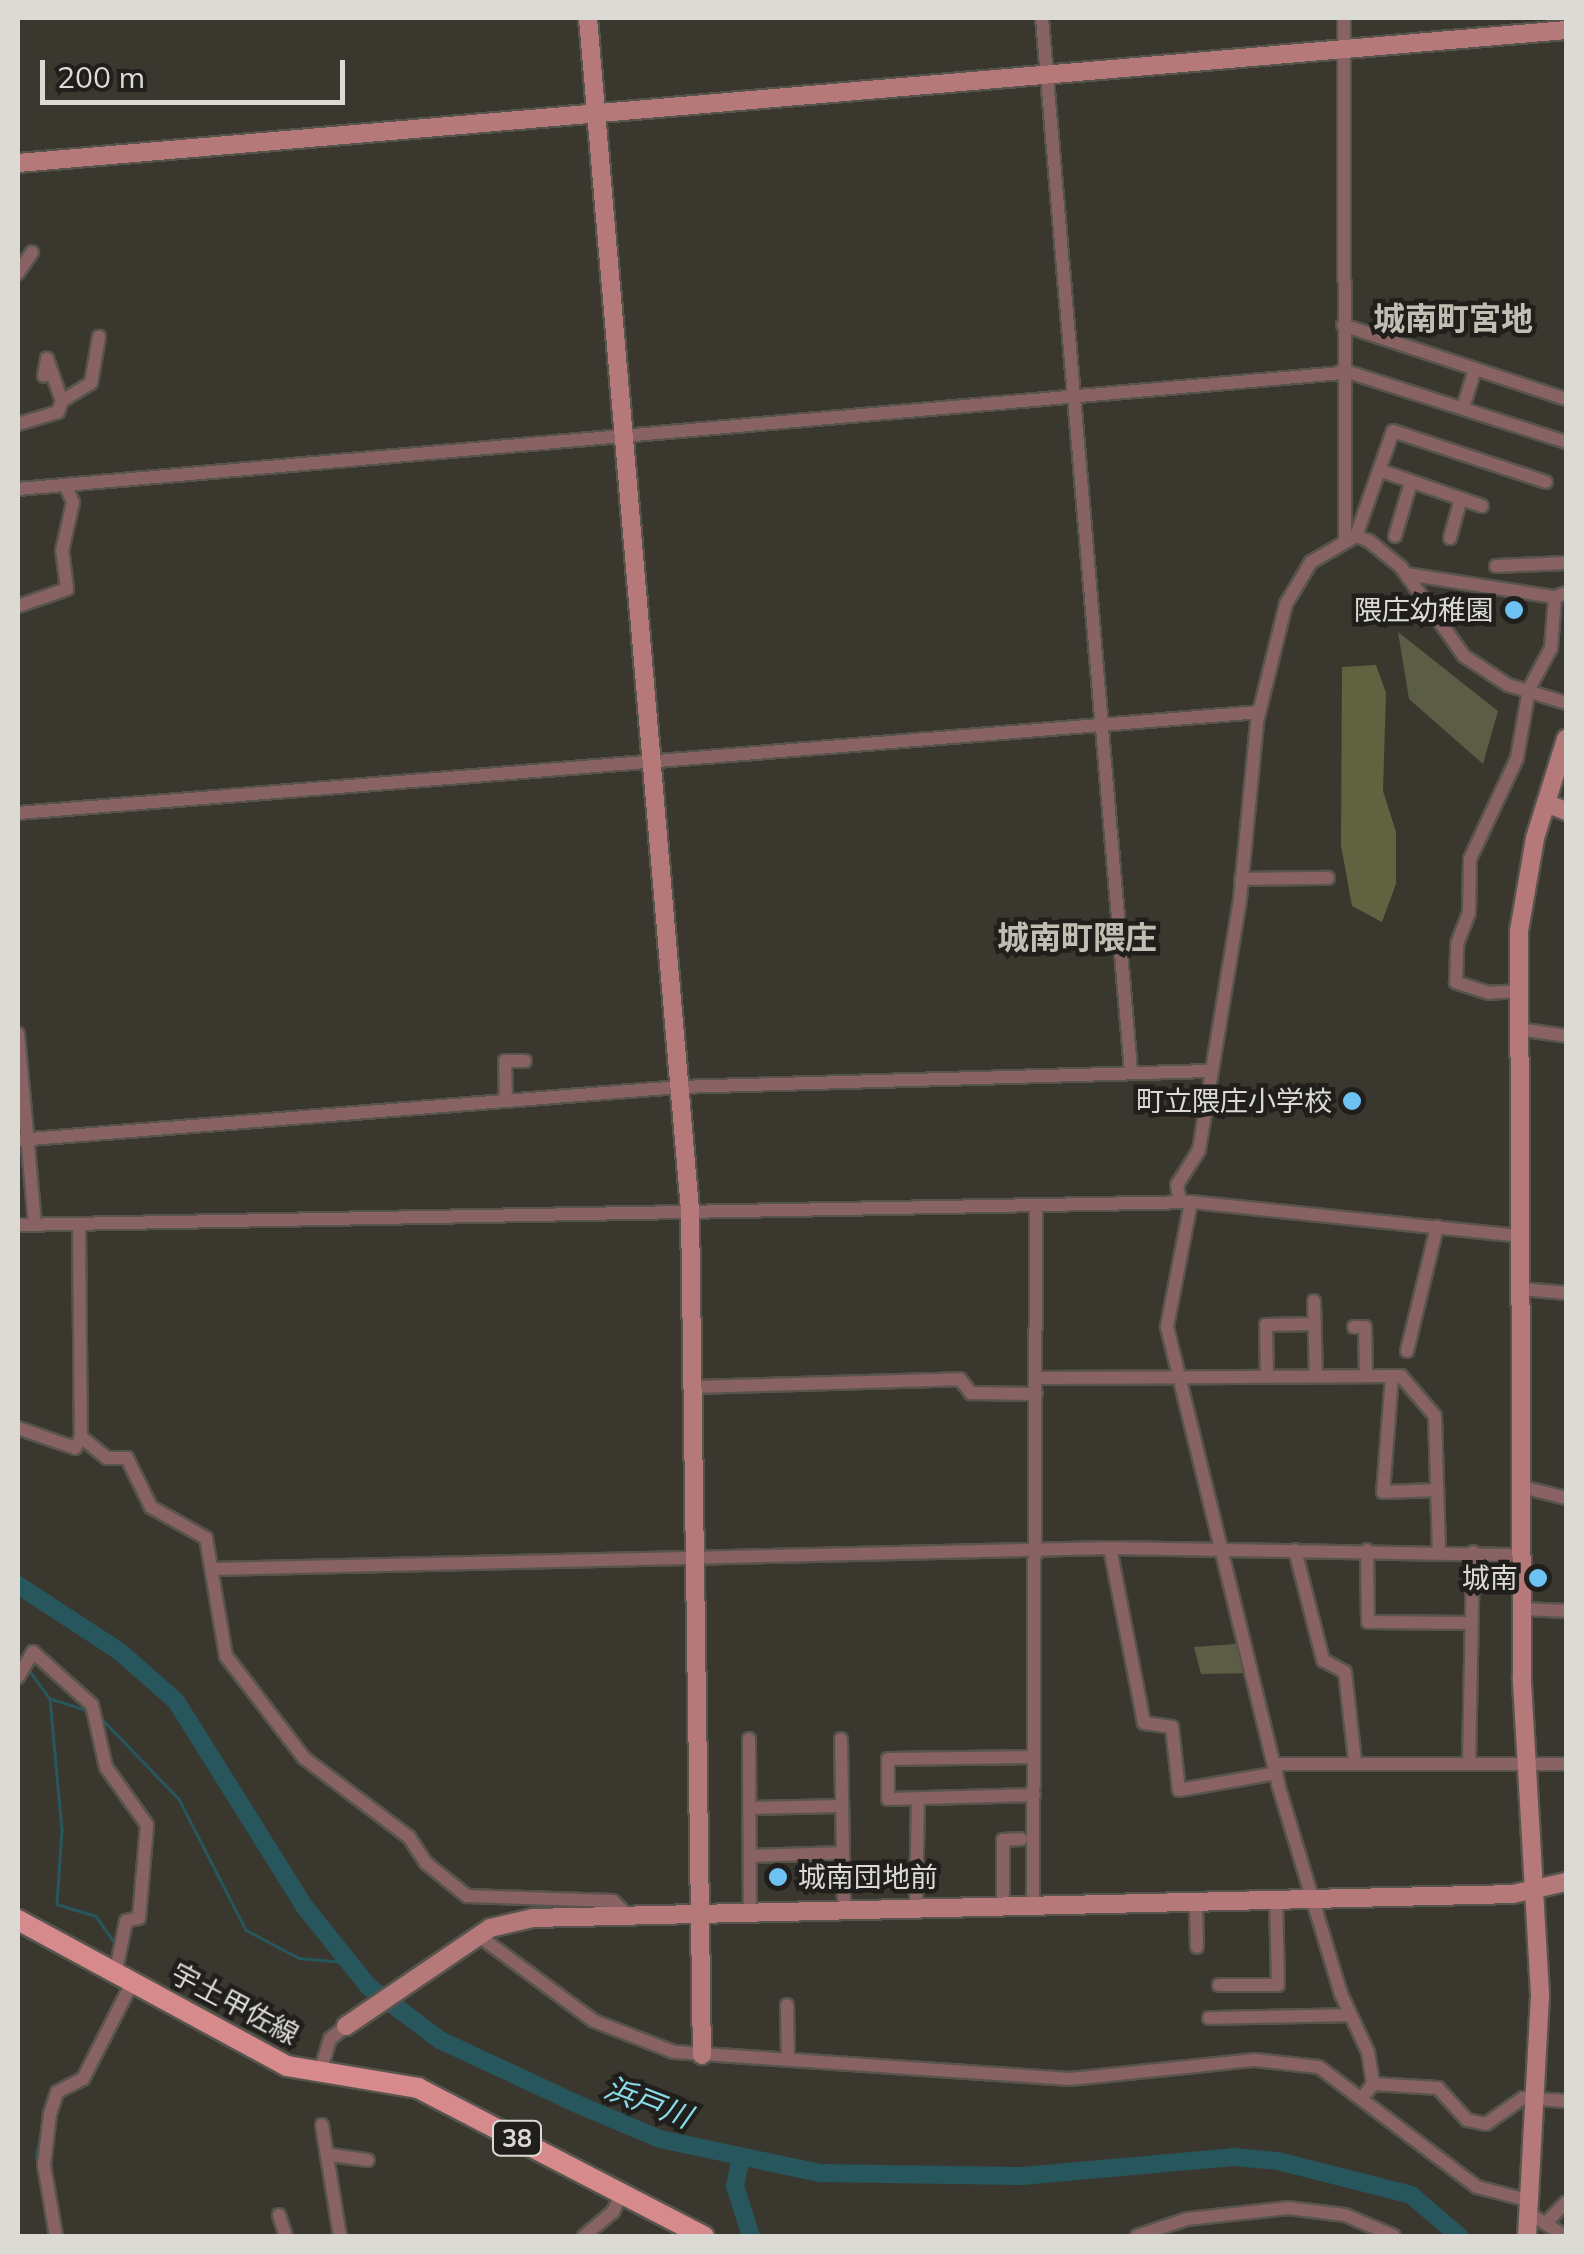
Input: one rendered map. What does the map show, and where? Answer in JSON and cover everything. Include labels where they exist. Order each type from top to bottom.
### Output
[{"type":"main road","name":"宇土甲佐線","points":[[18,1920],[262,2054],[318,2075],[418,2088],[704,2236]]},
{"type":"street","points":[[588,18],[690,1211],[702,2055]]},
{"type":"street","points":[[1042,18],[1130,1071]]},
{"type":"street","points":[[1344,18],[1342,371],[1351,539]]},
{"type":"street","points":[[18,163],[1566,30]]},
{"type":"street","points":[[18,273],[32,252]]},
{"type":"street","points":[[1343,325],[1566,399]]},
{"type":"street","points":[[18,424],[58,412],[62,401],[91,383],[91,350],[99,337]]},
{"type":"street","points":[[44,376],[46,359],[62,401]]},
{"type":"street","points":[[1464,408],[1476,369]]},
{"type":"street","points":[[18,490],[1074,399],[1342,371],[1566,442]]},
{"type":"street","points":[[1373,2084],[1314,1899],[1278,1768],[1165,1310],[1186,1202],[1177,1185],[1200,1150],[1241,878],[1259,712],[1286,604],[1311,562],[1351,539],[1393,431],[1546,482]]},
{"type":"street","points":[[1379,470],[1482,506]]},
{"type":"street","points":[[1395,536],[1411,482]]},
{"type":"street","points":[[18,606],[67,589],[62,551],[73,502],[64,485]]},
{"type":"street","points":[[1450,538],[1461,498]]},
{"type":"street","points":[[1351,539],[1381,548],[1406,574],[1464,656],[1529,690],[1566,703]]},
{"type":"street","points":[[1496,566],[1566,563]]},
{"type":"street","points":[[1533,564],[1534,593]]},
{"type":"street","points":[[1406,574],[1561,595],[1551,648],[1529,690],[1518,758],[1470,859],[1469,913],[1457,944],[1456,982],[1489,993],[1522,991]]},
{"type":"street","points":[[18,813],[1259,712]]},
{"type":"street","points":[[1533,2221],[1537,2096],[1524,1763],[1521,901],[1566,739]]},
{"type":"street","points":[[1546,803],[1566,811]]},
{"type":"street","points":[[1241,878],[1328,878]]},
{"type":"street","points":[[1524,1030],[1566,1036]]},
{"type":"street","points":[[18,1034],[22,1139],[35,1224]]},
{"type":"street","points":[[506,1101],[505,1061],[525,1060]]},
{"type":"street","points":[[22,1139],[680,1087],[1210,1071]]},
{"type":"street","points":[[18,1224],[1036,1208],[1186,1202],[1520,1236]]},
{"type":"street","points":[[1032,1905],[1036,1208]]},
{"type":"street","points":[[18,1428],[74,1448],[81,1437],[79,1224]]},
{"type":"street","points":[[1407,1350],[1418,1333],[1437,1227]]},
{"type":"street","points":[[1523,1289],[1566,1294]]},
{"type":"street","points":[[1314,1302],[1316,1376]]},
{"type":"street","points":[[1268,1377],[1266,1325],[1315,1324]]},
{"type":"street","points":[[1354,1327],[1365,1327],[1366,1376]]},
{"type":"street","points":[[1037,1378],[1392,1376],[1422,1393],[1434,1416],[1439,1550]]},
{"type":"street","points":[[1392,1376],[1384,1492],[1437,1490]]},
{"type":"street","points":[[695,1387],[960,1379],[971,1393],[1036,1394]]},
{"type":"street","points":[[81,1437],[107,1458],[127,1458],[151,1507],[206,1538],[220,1640],[239,1676],[304,1758],[409,1837],[447,1882],[484,1902],[613,1902],[628,1916]]},
{"type":"street","points":[[1526,1488],[1566,1498]]},
{"type":"street","points":[[213,1569],[1036,1553],[1110,1548],[1439,1550],[1524,1555]]},
{"type":"street","points":[[1110,1548],[1144,1723],[1172,1727],[1180,1790],[1278,1768],[1356,1761],[1566,1764]]},
{"type":"street","points":[[1295,1550],[1323,1660],[1345,1672],[1356,1761]]},
{"type":"street","points":[[1367,1550],[1368,1622],[1472,1623]]},
{"type":"street","points":[[1469,1764],[1474,1552]]},
{"type":"street","points":[[1523,1608],[1566,1612]]},
{"type":"street","points":[[18,1677],[33,1652],[92,1704],[106,1767],[147,1825],[140,1918],[126,1921],[125,1976],[83,2079],[57,2092],[50,2114],[44,2165],[56,2236]]},
{"type":"street","points":[[749,1739],[750,1916]]},
{"type":"street","points":[[841,1739],[844,1912]]},
{"type":"street","points":[[1034,1756],[888,1758],[888,1799],[1034,1795]]},
{"type":"street","points":[[916,1909],[918,1799]]},
{"type":"street","points":[[749,1808],[842,1806]]},
{"type":"street","points":[[1003,1905],[1004,1840],[1020,1839]]},
{"type":"street","points":[[750,1856],[842,1853]]},
{"type":"street","points":[[318,2075],[330,2039],[346,2026],[475,1938],[533,1918],[702,1918],[1003,1905],[1532,1892],[1565,1887]]},
{"type":"street","points":[[1219,1985],[1283,1985],[1276,1900]]},
{"type":"street","points":[[1196,1901],[1197,1947]]},
{"type":"street","points":[[475,1938],[606,2028],[702,2055],[1070,2079],[1288,2060],[1319,2067],[1477,2187],[1565,2236]]},
{"type":"street","points":[[787,2005],[788,2058]]},
{"type":"street","points":[[1208,2018],[1349,2015]]},
{"type":"street","points":[[1373,2084],[1438,2088],[1467,2120],[1486,2124],[1537,2096],[1566,2102]]},
{"type":"street","points":[[1363,2097],[1373,2084]]},
{"type":"street","points":[[322,2125],[331,2156],[340,2236]]},
{"type":"street","points":[[331,2156],[368,2160]]},
{"type":"street","points":[[584,2236],[614,2212],[621,2194]]},
{"type":"street","points":[[1533,2221],[1566,2202]]},
{"type":"street","points":[[1136,2236],[1198,2217],[1288,2208],[1346,2215],[1394,2236]]},
{"type":"street","points":[[280,2216],[286,2236]]},
{"type":"green space","points":[[1398,632],[1498,711],[1483,764],[1409,699]]},
{"type":"green space","points":[[1376,665],[1386,693],[1383,791],[1396,832],[1396,884],[1382,922],[1352,906],[1341,845],[1342,667]]},
{"type":"green space","points":[[1248,1643],[1255,1673],[1201,1674],[1194,1647]]},
{"type":"waterway","name":"浜戸川","points":[[18,1585],[119,1651],[176,1701],[304,1906],[368,1986],[440,2040],[577,2104],[660,2139],[820,2173],[1022,2176],[1233,2157],[1278,2161],[1411,2195],[1459,2236]]},
{"type":"waterway","points":[[29,1670],[50,1699],[62,1830],[57,1904],[96,1916],[115,1943]]},
{"type":"waterway","points":[[52,1699],[86,1710]]},
{"type":"waterway","points":[[102,1719],[179,1799],[246,1930],[299,1958],[343,1962]]},
{"type":"waterway","points":[[85,2060],[98,2037]]},
{"type":"waterway","points":[[45,2109],[60,2083]]},
{"type":"waterway","points":[[42,2187],[36,2155],[44,2117]]},
{"type":"waterway","points":[[740,2162],[735,2186],[751,2236]]},
{"type":"place","name":"隈庄幼稚園","points":[[1514,610]]},
{"type":"place","name":"町立隈庄小学校","points":[[1352,1101]]},
{"type":"place","name":"城南","points":[[1538,1578]]},
{"type":"place","name":"城南団地前","points":[[778,1877]]},
{"type":"district","name":"城南町宮地","points":[[1453,318]]},
{"type":"district","name":"城南町隈庄","points":[[1077,937]]}]
